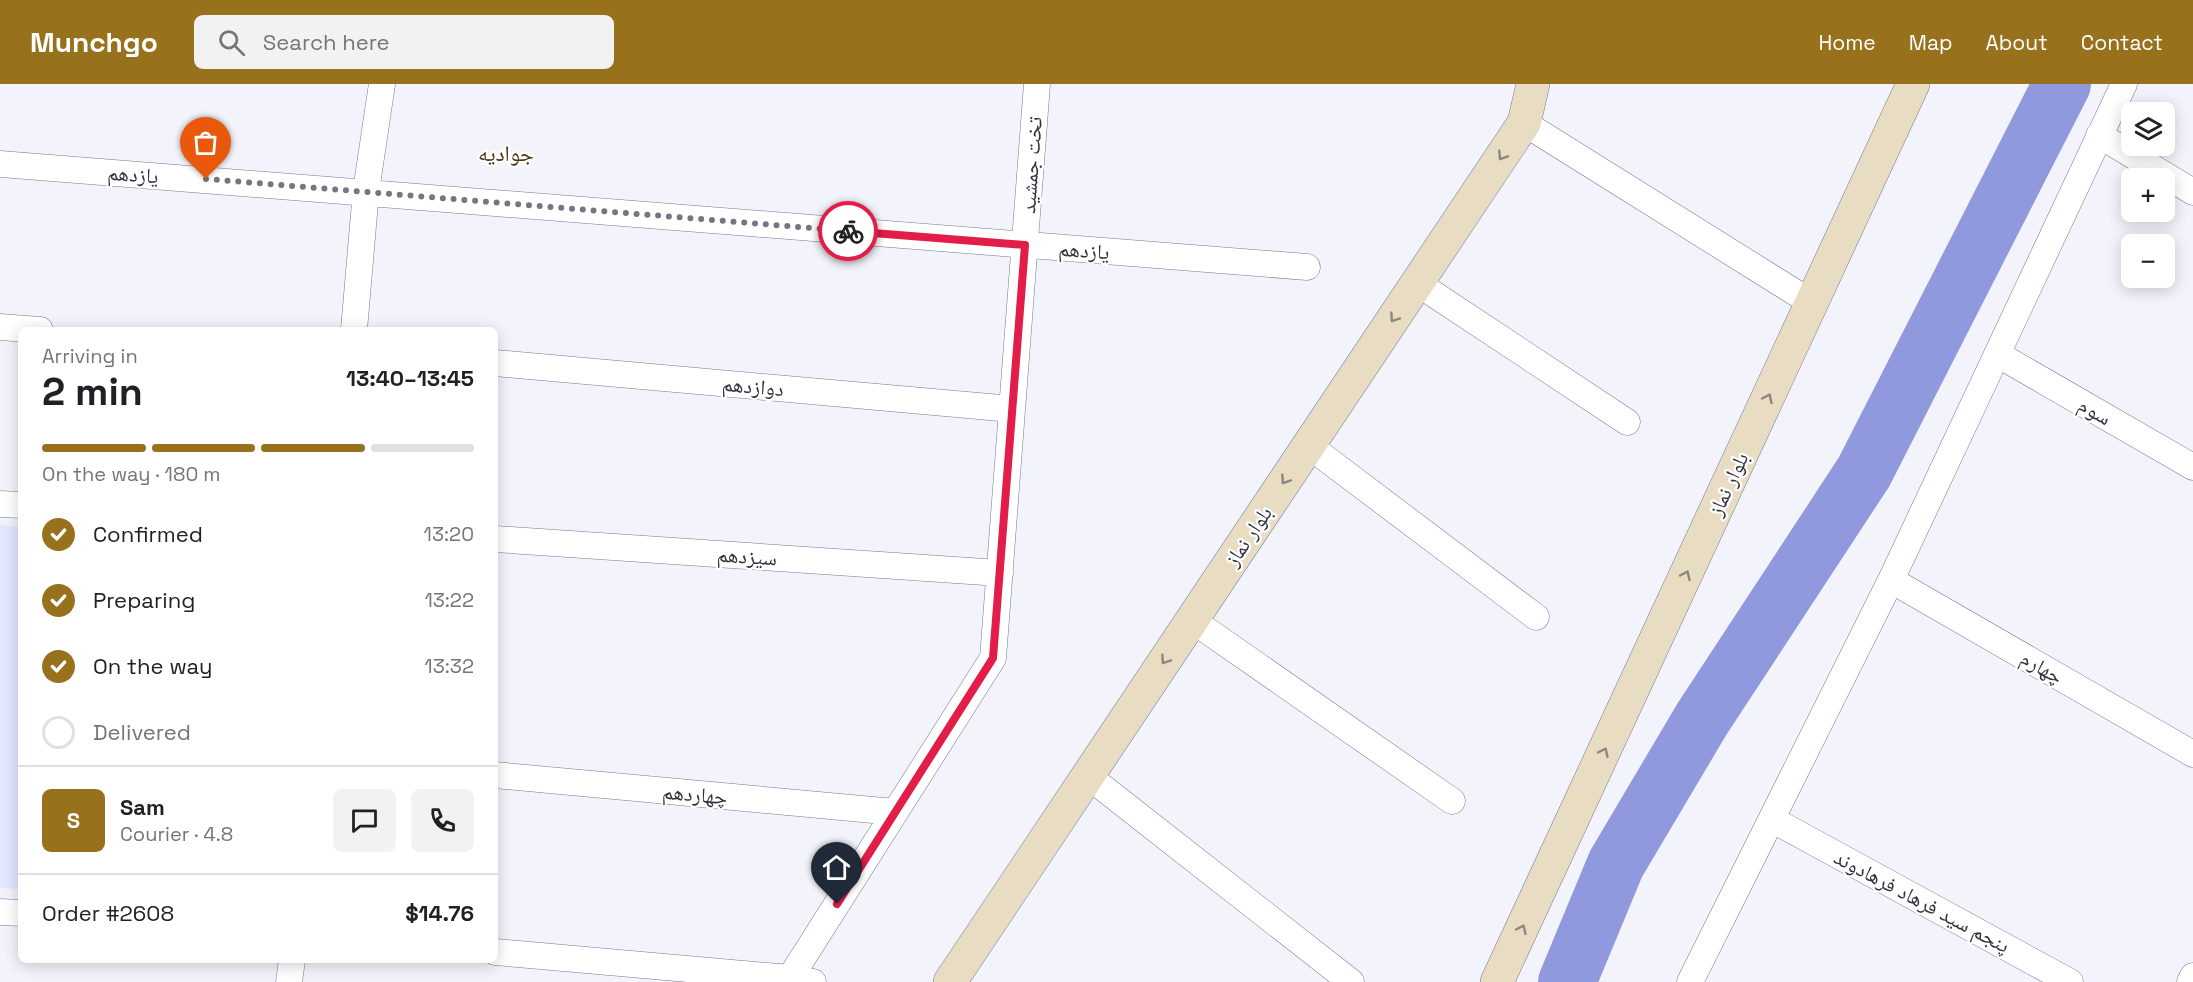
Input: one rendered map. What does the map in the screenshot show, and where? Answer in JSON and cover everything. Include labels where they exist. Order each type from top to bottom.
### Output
[{"type":"main road","name":"بلوار نماز","points":[[950,982],[1524,123],[1533,84]]},
{"type":"main road","name":"بلوار نماز","points":[[1497,982],[1913,84]]},
{"type":"street","points":[[354,327],[366,191],[382,84]]},
{"type":"street","name":"تخت جمشید","points":[[802,980],[895,812],[993,658],[1037,84]]},
{"type":"street","points":[[1690,982],[1892,580],[2124,84]]},
{"type":"street","points":[[1524,123],[1812,303]]},
{"type":"street","points":[[2099,135],[2193,192]]},
{"type":"street","name":"یازدهم","points":[[0,164],[366,191],[1307,267]]},
{"type":"street","points":[[1417,283],[1627,422]]},
{"type":"street","points":[[0,327],[18,328]]},
{"type":"street","name":"سوم","points":[[1997,354],[2193,467]]},
{"type":"street","name":"دوازدهم","points":[[498,363],[1012,409]]},
{"type":"street","points":[[1308,446],[1536,617]]},
{"type":"street","points":[[0,504],[18,505]]},
{"type":"street","name":"سیزدهم","points":[[498,539],[1000,573]]},
{"type":"street","name":"چهارم","points":[[1892,580],[2193,754]]},
{"type":"street","points":[[1192,620],[1452,801]]},
{"type":"street","name":"چهاردهم","points":[[498,775],[895,812]]},
{"type":"street","points":[[1088,776],[1351,982]]},
{"type":"street","name":"پنجم سید فرهاد فرهادوند","points":[[1773,820],[2070,982]]},
{"type":"street","points":[[0,912],[18,914]]},
{"type":"street","points":[[498,952],[802,980]]},
{"type":"street","points":[[289,982],[292,963]]},
{"type":"street","points":[[2190,982],[2193,976]]},
{"type":"shaded area","points":[[0,525],[18,527],[18,889],[0,888]]},
{"type":"waterway","points":[[1567,982],[1616,864],[1702,719],[1864,472],[2062,84]]},
{"type":"way so far","points":[[206,179],[848,231]]},
{"type":"district","name":"جوادیه","points":[[506,153]]},
{"type":"route","points":[[837,904],[993,658],[1025,245],[848,231]]}]
